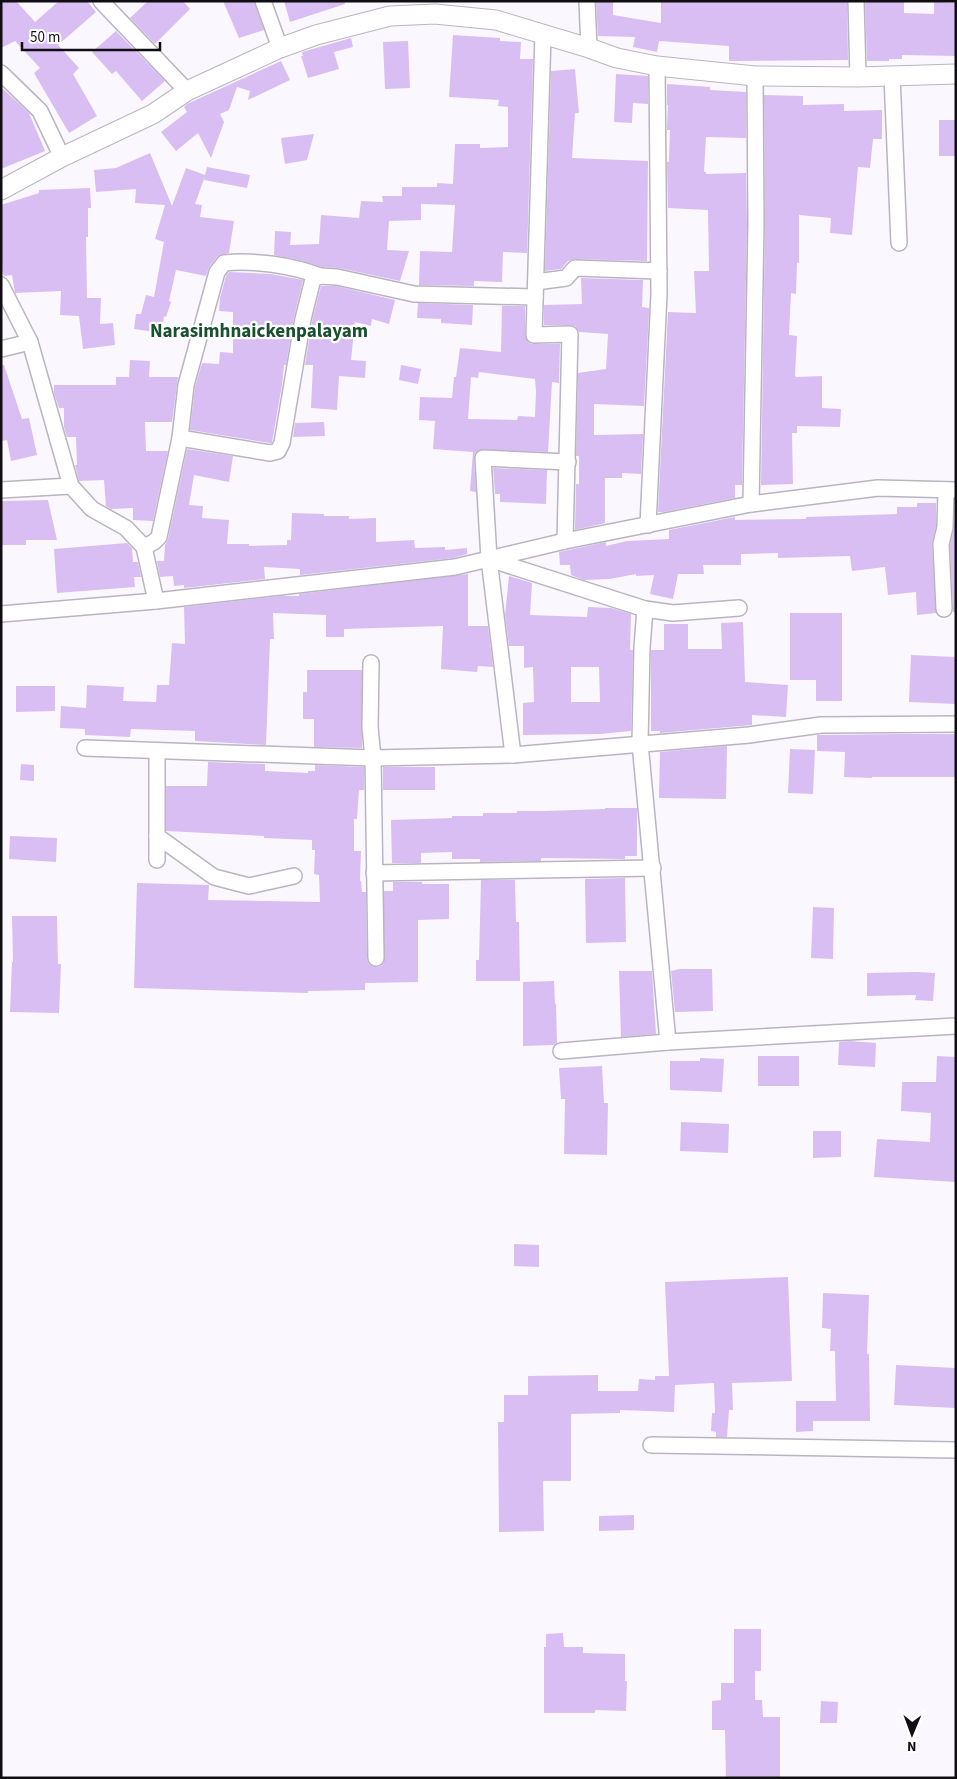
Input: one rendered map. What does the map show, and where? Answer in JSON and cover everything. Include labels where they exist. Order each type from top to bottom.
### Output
[{"type":"street","points":[[101,1],[187,90]]},
{"type":"street","points":[[263,1],[280,48]]},
{"type":"street","points":[[587,1],[589,48]]},
{"type":"street","points":[[856,1],[858,77]]},
{"type":"street","points":[[1,190],[62,158],[154,114],[187,90],[280,48],[316,35],[381,18],[435,14],[496,20],[616,58],[657,66],[755,76],[858,77],[956,74]]},
{"type":"street","points":[[543,34],[534,335],[570,334],[565,541]]},
{"type":"street","points":[[648,525],[659,271],[657,66]]},
{"type":"street","points":[[1,73],[40,111],[62,158]]},
{"type":"street","points":[[751,504],[756,224],[755,76]]},
{"type":"street","points":[[892,76],[899,243]]},
{"type":"street","points":[[144,547],[159,537],[180,438],[188,376],[217,272],[224,263],[237,261],[303,269],[320,276],[337,276],[414,294],[536,290],[566,278],[575,268],[659,271]]},
{"type":"street","points":[[180,438],[270,453],[278,451],[282,443],[303,319],[313,279],[320,276]]},
{"type":"street","points":[[1,285],[30,342],[71,486],[92,509],[126,528],[144,547],[156,600]]},
{"type":"street","points":[[1,349],[30,342]]},
{"type":"street","points":[[513,755],[489,558],[483,458],[568,462]]},
{"type":"street","points":[[1,490],[71,486]]},
{"type":"street","points":[[1,614],[156,600],[454,567],[565,541],[751,504],[878,488],[951,490],[945,527],[940,544],[944,609]]},
{"type":"street","points":[[489,558],[645,609],[673,613],[739,608]]},
{"type":"street","points":[[645,609],[642,646],[640,743],[668,1042]]},
{"type":"street","points":[[371,663],[370,727],[373,758],[376,958]]},
{"type":"street","points":[[85,748],[373,758],[513,755],[748,735],[821,725],[956,724]]},
{"type":"street","points":[[157,751],[157,860]]},
{"type":"street","points":[[157,836],[214,877],[249,886],[294,876]]},
{"type":"street","points":[[374,873],[653,868]]},
{"type":"street","points":[[561,1051],[668,1042],[956,1026]]},
{"type":"street","points":[[651,1445],[956,1450]]},
{"type":"building","points":[[1,1],[16,1],[35,22],[59,1],[87,1],[96,12],[58,45],[79,68],[73,74],[97,116],[69,133],[34,73],[40,68],[15,41],[1,48]]},
{"type":"building","points":[[148,1],[183,1],[190,9],[155,44],[130,18]]},
{"type":"building","points":[[223,1],[254,1],[264,30],[239,38]]},
{"type":"building","points":[[284,1],[344,1],[345,4],[290,22]]},
{"type":"building","points":[[596,1],[613,1],[613,15],[661,23],[661,1],[847,1],[848,60],[729,61],[729,46],[659,41],[657,52],[633,47],[635,37],[598,36]]},
{"type":"building","points":[[865,1],[904,1],[904,13],[934,14],[934,2],[956,3],[956,56],[902,55],[902,59],[867,61]]},
{"type":"building","points":[[116,31],[165,81],[142,101],[116,71],[112,74],[92,52]]},
{"type":"building","points":[[453,35],[500,38],[500,41],[521,42],[520,59],[533,59],[527,253],[503,252],[502,282],[474,281],[474,286],[419,285],[420,251],[452,252],[455,205],[421,204],[421,220],[389,221],[387,250],[409,251],[400,281],[339,268],[322,267],[274,255],[275,231],[291,232],[290,245],[319,244],[321,215],[359,218],[361,201],[383,202],[382,196],[402,196],[402,187],[437,187],[437,183],[453,184],[455,144],[480,144],[480,148],[508,147],[508,107],[498,106],[499,100],[449,97]]},
{"type":"building","points":[[351,38],[353,47],[334,52],[339,69],[308,78],[301,56],[303,56],[302,52]]},
{"type":"building","points":[[408,41],[410,88],[385,89],[383,42]]},
{"type":"building","points":[[281,61],[290,80],[248,100],[250,91],[237,87],[229,110],[220,114],[224,122],[211,158],[198,133],[176,151],[161,132],[187,112],[184,107],[187,104]]},
{"type":"building","points":[[575,69],[579,113],[575,113],[572,158],[648,161],[647,261],[575,259],[568,261],[561,269],[545,271],[551,71]]},
{"type":"building","points":[[616,74],[648,76],[648,104],[633,103],[632,123],[614,122]]},
{"type":"building","points":[[667,84],[710,87],[710,90],[746,92],[746,138],[706,137],[704,172],[706,174],[746,173],[747,224],[742,485],[735,485],[735,498],[658,512],[668,312],[696,313],[694,271],[709,271],[708,210],[668,208],[667,162],[669,162],[670,130],[667,130]]},
{"type":"building","points":[[1,87],[29,113],[45,151],[1,169]]},
{"type":"building","points":[[764,95],[803,96],[803,105],[844,104],[844,111],[882,110],[882,139],[873,139],[870,168],[858,167],[852,235],[830,233],[831,218],[799,215],[799,263],[797,263],[796,294],[791,293],[789,335],[797,336],[795,375],[796,377],[822,376],[822,408],[841,409],[840,427],[797,426],[797,433],[792,433],[793,484],[761,485],[765,224]]},
{"type":"building","points":[[939,120],[956,120],[956,156],[939,156]]},
{"type":"building","points":[[314,134],[307,160],[285,164],[281,138]]},
{"type":"building","points":[[150,153],[172,206],[186,168],[205,175],[207,167],[250,175],[247,188],[204,180],[205,176],[195,204],[202,205],[200,217],[234,221],[229,253],[217,257],[209,267],[206,276],[176,270],[169,301],[171,302],[166,317],[164,316],[162,333],[134,329],[136,314],[141,314],[146,295],[154,297],[164,242],[155,239],[165,205],[135,203],[136,189],[96,192],[94,170],[116,168]]},
{"type":"building","points":[[90,188],[91,208],[88,208],[88,237],[86,237],[87,298],[101,298],[100,324],[113,323],[115,345],[83,349],[79,316],[60,315],[61,291],[15,293],[12,275],[4,276],[1,267],[1,205],[39,193],[39,190]]},
{"type":"building","points":[[229,272],[271,274],[303,280],[294,317],[286,365],[284,365],[272,443],[190,430],[195,387],[202,363],[219,364],[220,352],[233,353],[233,312],[219,311],[220,298],[226,276]]},
{"type":"building","points":[[581,278],[643,280],[642,307],[649,308],[649,312],[644,406],[594,404],[594,435],[643,434],[641,474],[622,473],[622,478],[605,478],[605,523],[575,530],[576,484],[579,484],[579,456],[576,456],[578,373],[606,369],[608,334],[579,332],[575,326],[570,325],[544,325],[544,305],[582,304]]},
{"type":"building","points":[[321,286],[336,286],[395,300],[389,324],[372,319],[371,326],[355,322],[351,360],[366,361],[365,378],[339,376],[337,410],[311,408],[313,365],[305,365],[312,321]]},
{"type":"building","points":[[418,303],[473,305],[472,325],[441,323],[441,319],[417,318]]},
{"type":"building","points":[[502,306],[525,306],[525,335],[529,343],[560,344],[559,383],[552,382],[548,452],[479,450],[475,453],[474,459],[476,492],[470,491],[473,452],[433,449],[435,421],[419,420],[420,397],[452,398],[460,348],[501,352]],"holes":[[[479,372],[535,379],[535,417],[518,416],[517,420],[468,419],[471,377],[478,378]]]},
{"type":"building","points":[[130,360],[150,361],[149,377],[178,377],[172,422],[145,422],[146,451],[168,451],[153,521],[133,520],[133,508],[111,509],[106,506],[104,480],[79,481],[75,465],[77,465],[76,437],[67,437],[64,427],[64,408],[59,408],[54,393],[54,385],[116,385],[116,377],[129,377]]},
{"type":"building","points":[[1,365],[4,365],[22,419],[29,418],[37,455],[11,461],[7,440],[1,441]]},
{"type":"building","points":[[401,365],[421,369],[418,384],[399,380]]},
{"type":"building","points":[[324,422],[325,436],[293,437],[295,423]]},
{"type":"building","points":[[187,449],[233,456],[229,482],[194,475],[189,505],[203,506],[202,518],[229,520],[227,544],[249,544],[249,546],[287,545],[287,540],[291,540],[292,513],[324,514],[324,516],[349,516],[349,519],[376,518],[376,542],[414,540],[415,548],[445,547],[445,550],[467,548],[467,554],[453,558],[300,575],[300,569],[264,567],[265,579],[184,588],[184,585],[174,586],[173,576],[160,577],[157,561],[164,561],[165,545],[168,539]]},
{"type":"building","points":[[493,468],[547,470],[546,504],[500,502],[500,494],[495,494]]},
{"type":"building","points":[[48,500],[57,540],[26,540],[26,545],[1,545],[1,501]]},
{"type":"building","points":[[917,503],[936,503],[936,526],[932,544],[936,613],[917,615],[916,592],[888,595],[885,567],[852,571],[850,556],[778,558],[778,553],[741,554],[741,565],[703,565],[704,574],[678,574],[673,599],[650,594],[654,575],[636,576],[636,574],[610,579],[584,580],[571,575],[570,565],[560,565],[559,552],[606,542],[606,546],[627,541],[669,539],[669,530],[735,517],[735,520],[806,519],[806,517],[897,514],[897,507],[917,507]]},
{"type":"building","points":[[955,507],[956,612],[953,612],[950,545],[954,527]]},
{"type":"building","points":[[127,543],[132,548],[133,562],[138,562],[141,577],[134,577],[135,587],[57,593],[54,549]]},
{"type":"building","points":[[468,574],[468,626],[488,626],[493,667],[478,666],[477,672],[441,669],[443,626],[344,629],[344,637],[326,637],[326,615],[273,613],[274,639],[270,639],[266,745],[195,741],[195,731],[131,729],[130,737],[85,735],[85,729],[60,728],[61,706],[86,708],[87,685],[124,687],[123,701],[156,702],[157,685],[169,685],[172,643],[185,644],[184,607],[280,596],[299,596],[299,594]]},
{"type":"building","points":[[509,576],[532,583],[530,615],[587,617],[588,607],[611,608],[631,614],[630,650],[633,650],[631,731],[600,734],[523,735],[523,703],[534,702],[533,667],[524,668],[524,646],[509,646],[505,615]],"holes":[[[571,667],[599,667],[600,702],[571,702]]]},
{"type":"building","points":[[790,613],[842,613],[842,701],[816,701],[816,680],[790,680]]},
{"type":"building","points":[[743,622],[745,682],[788,685],[786,717],[752,715],[752,725],[660,733],[660,731],[651,731],[651,650],[664,650],[664,624],[688,624],[688,649],[722,649],[721,623]]},
{"type":"building","points":[[911,655],[956,657],[956,704],[909,702]]},
{"type":"building","points":[[307,670],[362,670],[362,748],[314,747],[314,719],[303,719],[303,692],[307,692]]},
{"type":"building","points":[[16,686],[55,686],[55,711],[16,712]]},
{"type":"building","points":[[956,734],[956,777],[844,777],[845,752],[817,751],[817,735]]},
{"type":"building","points":[[727,746],[726,799],[659,798],[660,752]]},
{"type":"building","points":[[790,749],[815,750],[813,794],[788,793]]},
{"type":"building","points":[[208,762],[265,764],[265,771],[308,773],[308,771],[315,771],[315,765],[364,767],[364,790],[359,790],[357,819],[354,819],[354,851],[361,851],[360,881],[362,892],[366,892],[368,963],[377,967],[381,966],[384,962],[384,891],[393,891],[393,882],[449,884],[449,919],[418,920],[418,982],[365,983],[365,990],[308,991],[308,993],[134,988],[137,883],[209,885],[208,900],[320,902],[319,875],[314,874],[315,850],[312,850],[312,840],[166,831],[166,786],[207,786]]},
{"type":"building","points":[[21,764],[34,765],[34,781],[20,780]]},
{"type":"building","points":[[383,767],[435,767],[435,790],[383,790]]},
{"type":"building","points":[[637,808],[637,856],[625,856],[625,859],[541,858],[541,861],[480,862],[480,859],[452,859],[452,852],[421,853],[421,863],[392,863],[391,820],[483,816],[483,813],[517,813],[517,811]]},
{"type":"building","points":[[10,836],[57,838],[56,862],[9,859]]},
{"type":"building","points":[[625,878],[626,942],[586,943],[585,879]]},
{"type":"building","points":[[481,880],[515,880],[516,922],[519,922],[520,981],[476,981],[476,960],[479,960]]},
{"type":"building","points":[[813,907],[834,908],[833,959],[811,958]]},
{"type":"building","points":[[12,916],[57,916],[58,964],[61,964],[59,1013],[10,1012],[13,962]]},
{"type":"building","points":[[680,969],[712,969],[713,1011],[675,1012],[671,971]]},
{"type":"building","points":[[619,971],[652,971],[656,1034],[621,1037]]},
{"type":"building","points":[[867,973],[935,973],[933,1001],[915,1000],[916,995],[867,996]]},
{"type":"building","points":[[554,981],[557,1043],[554,1045],[523,1046],[523,982]]},
{"type":"building","points":[[839,1042],[876,1043],[875,1067],[838,1065]]},
{"type":"building","points":[[758,1056],[799,1056],[799,1086],[758,1086]]},
{"type":"building","points":[[937,1056],[956,1057],[956,1182],[874,1177],[877,1139],[930,1142],[931,1113],[901,1111],[902,1082],[936,1082]]},
{"type":"building","points":[[700,1058],[724,1059],[722,1092],[670,1090],[670,1061],[700,1061]]},
{"type":"building","points":[[602,1066],[604,1103],[608,1103],[607,1155],[564,1154],[565,1099],[561,1099],[559,1068]]},
{"type":"building","points":[[681,1122],[729,1124],[728,1153],[680,1151]]},
{"type":"building","points":[[813,1131],[841,1131],[841,1157],[813,1158]]},
{"type":"building","points":[[514,1244],[539,1245],[539,1267],[514,1266]]},
{"type":"building","points":[[788,1277],[792,1381],[732,1383],[733,1410],[729,1410],[727,1437],[716,1437],[716,1432],[711,1431],[712,1413],[715,1413],[714,1383],[675,1385],[674,1412],[620,1410],[620,1413],[571,1414],[571,1481],[543,1481],[544,1531],[499,1532],[498,1422],[504,1422],[504,1395],[528,1395],[528,1376],[598,1375],[598,1391],[638,1391],[639,1379],[655,1380],[655,1376],[669,1376],[665,1282]]},
{"type":"building","points":[[823,1293],[869,1295],[867,1354],[869,1354],[870,1421],[813,1421],[813,1431],[796,1432],[796,1401],[836,1401],[835,1351],[830,1351],[831,1329],[822,1328]]},
{"type":"building","points":[[896,1365],[956,1368],[956,1408],[894,1405]]},
{"type":"building","points":[[634,1515],[634,1530],[599,1531],[599,1516]]},
{"type":"building","points":[[734,1629],[761,1629],[761,1671],[755,1671],[755,1700],[762,1700],[763,1717],[780,1717],[780,1778],[726,1778],[725,1730],[712,1730],[712,1701],[721,1700],[721,1683],[734,1683]]},
{"type":"building","points":[[563,1633],[564,1647],[583,1647],[583,1653],[625,1654],[625,1681],[627,1681],[626,1711],[595,1710],[595,1713],[544,1713],[544,1647],[546,1647],[546,1634]]},
{"type":"building","points":[[821,1701],[838,1702],[837,1723],[820,1723]]},
{"type":"district","name":"Narasimhnaickenpalayam","points":[[259,331]]}]
